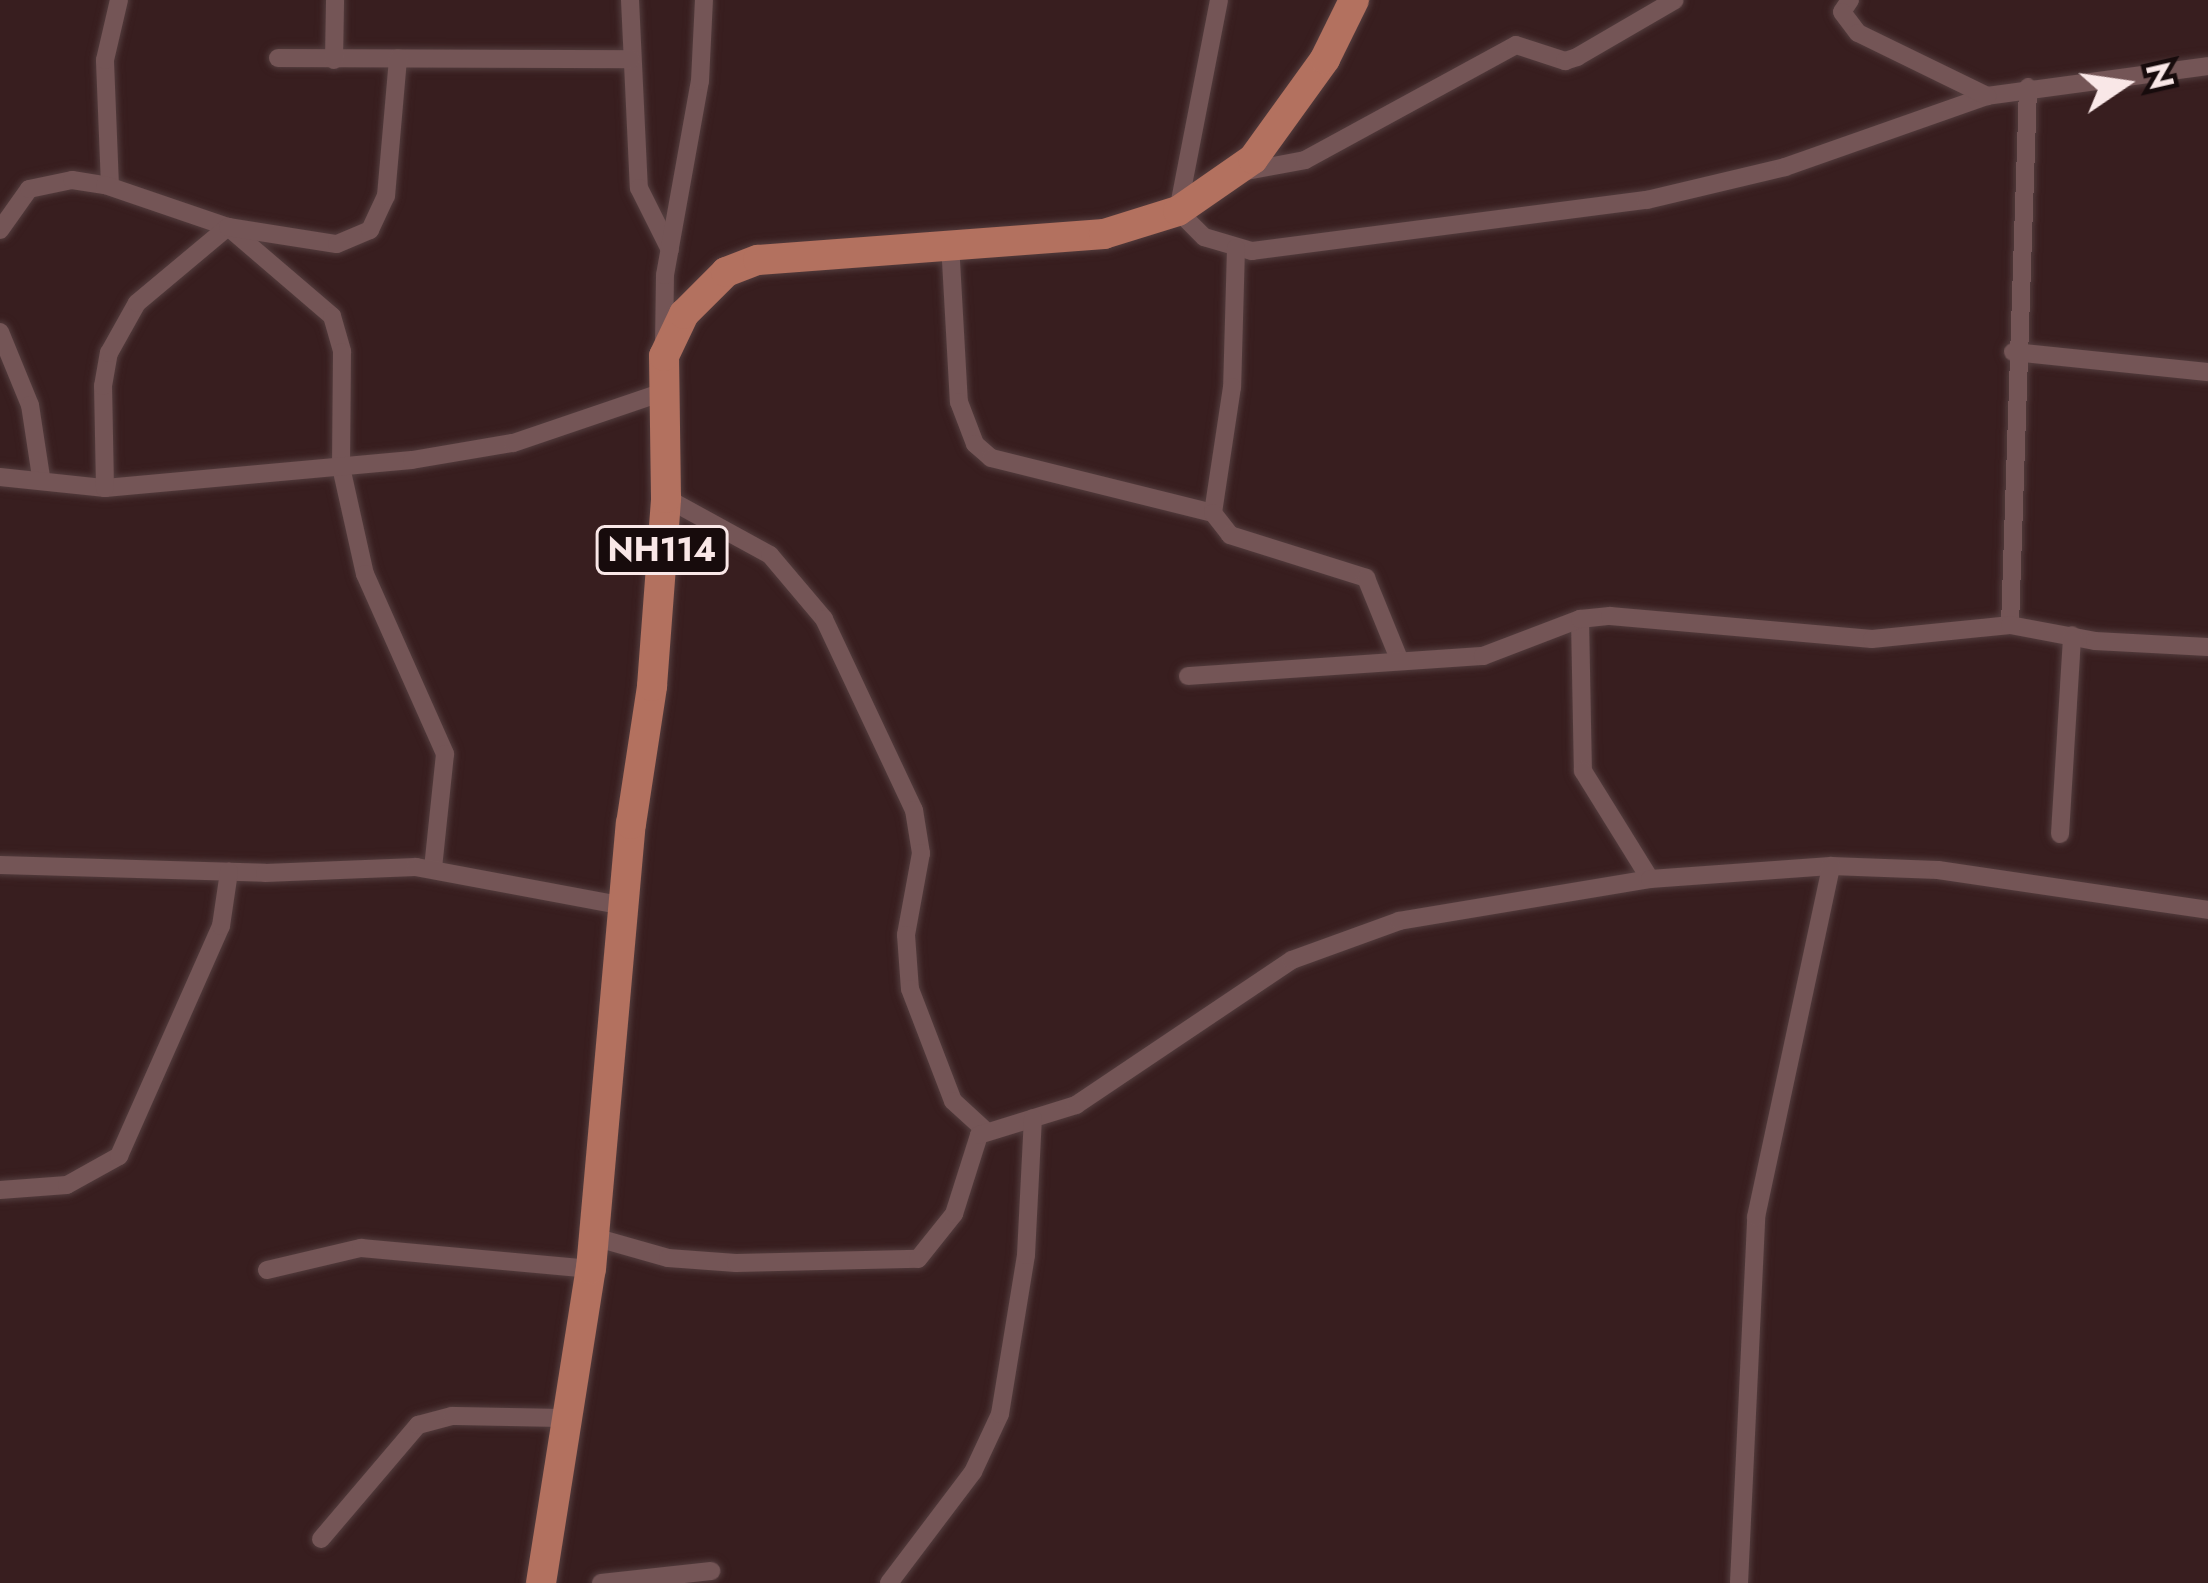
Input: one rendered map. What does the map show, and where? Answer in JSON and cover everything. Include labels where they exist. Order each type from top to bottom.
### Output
[{"type":"highway","name":"NH114","points":[[541,1583],[593,1253],[666,498],[660,393],[664,356],[684,314],[726,272],[803,252],[1104,234],[1178,211],[1241,172],[1301,97],[1354,0]]},
{"type":"street","points":[[110,186],[105,60],[119,0]]},
{"type":"street","points":[[334,0],[334,60]]},
{"type":"street","points":[[630,0],[639,188],[670,250]]},
{"type":"street","points":[[664,356],[670,250],[700,81],[704,0]]},
{"type":"street","points":[[1219,0],[1178,211],[1204,237],[1236,248],[1286,248],[1647,200],[1785,167],[2028,86],[2208,66]]},
{"type":"street","points":[[1241,172],[1305,160],[1516,45],[1564,62],[1577,57],[1675,0]]},
{"type":"street","points":[[1850,0],[1842,12],[1858,33],[1987,96]]},
{"type":"street","points":[[278,58],[631,59]]},
{"type":"street","points":[[0,228],[29,189],[72,180],[110,186],[228,227],[338,244],[370,230],[386,196],[398,59]]},
{"type":"street","points":[[2010,625],[2013,352],[2028,86]]},
{"type":"street","points":[[228,227],[332,316],[342,352],[341,467],[376,604],[446,754],[433,868]]},
{"type":"street","points":[[105,488],[103,386],[119,330],[137,303],[228,227]]},
{"type":"street","points":[[950,243],[959,402],[975,444],[991,458],[1214,513],[1230,535],[1366,578],[1399,659]]},
{"type":"street","points":[[1214,513],[1232,388],[1236,248]]},
{"type":"street","points":[[0,332],[30,405],[40,478]]},
{"type":"street","points":[[2013,352],[2208,372]]},
{"type":"street","points":[[0,477],[105,488],[341,467],[513,443],[660,393]]},
{"type":"street","points":[[666,498],[727,528],[791,573],[844,660],[906,785],[919,831],[920,883],[905,952],[910,988],[953,1101],[986,1132]]},
{"type":"street","points":[[1188,676],[1483,656],[1580,619],[1652,617],[1872,639],[2010,625],[2208,647]]},
{"type":"street","points":[[1580,619],[1583,771],[1650,879]]},
{"type":"street","points":[[2060,835],[2072,635]]},
{"type":"street","points":[[0,865],[229,872],[433,868],[624,906]]},
{"type":"street","points":[[986,1132],[1106,1088],[1292,960],[1359,931],[1650,879],[1831,866],[1938,870],[2208,910]]},
{"type":"street","points":[[1738,1583],[1756,1217],[1831,866]]},
{"type":"street","points":[[0,1190],[67,1184],[118,1156],[221,926],[229,872]]},
{"type":"street","points":[[889,1583],[973,1472],[1000,1414],[1028,1239],[1033,1118]]},
{"type":"street","points":[[267,1270],[361,1248],[593,1253],[736,1263],[918,1259],[954,1214],[986,1132]]},
{"type":"street","points":[[321,1539],[418,1425],[452,1416],[566,1418]]},
{"type":"street","points":[[601,1583],[711,1571]]}]
